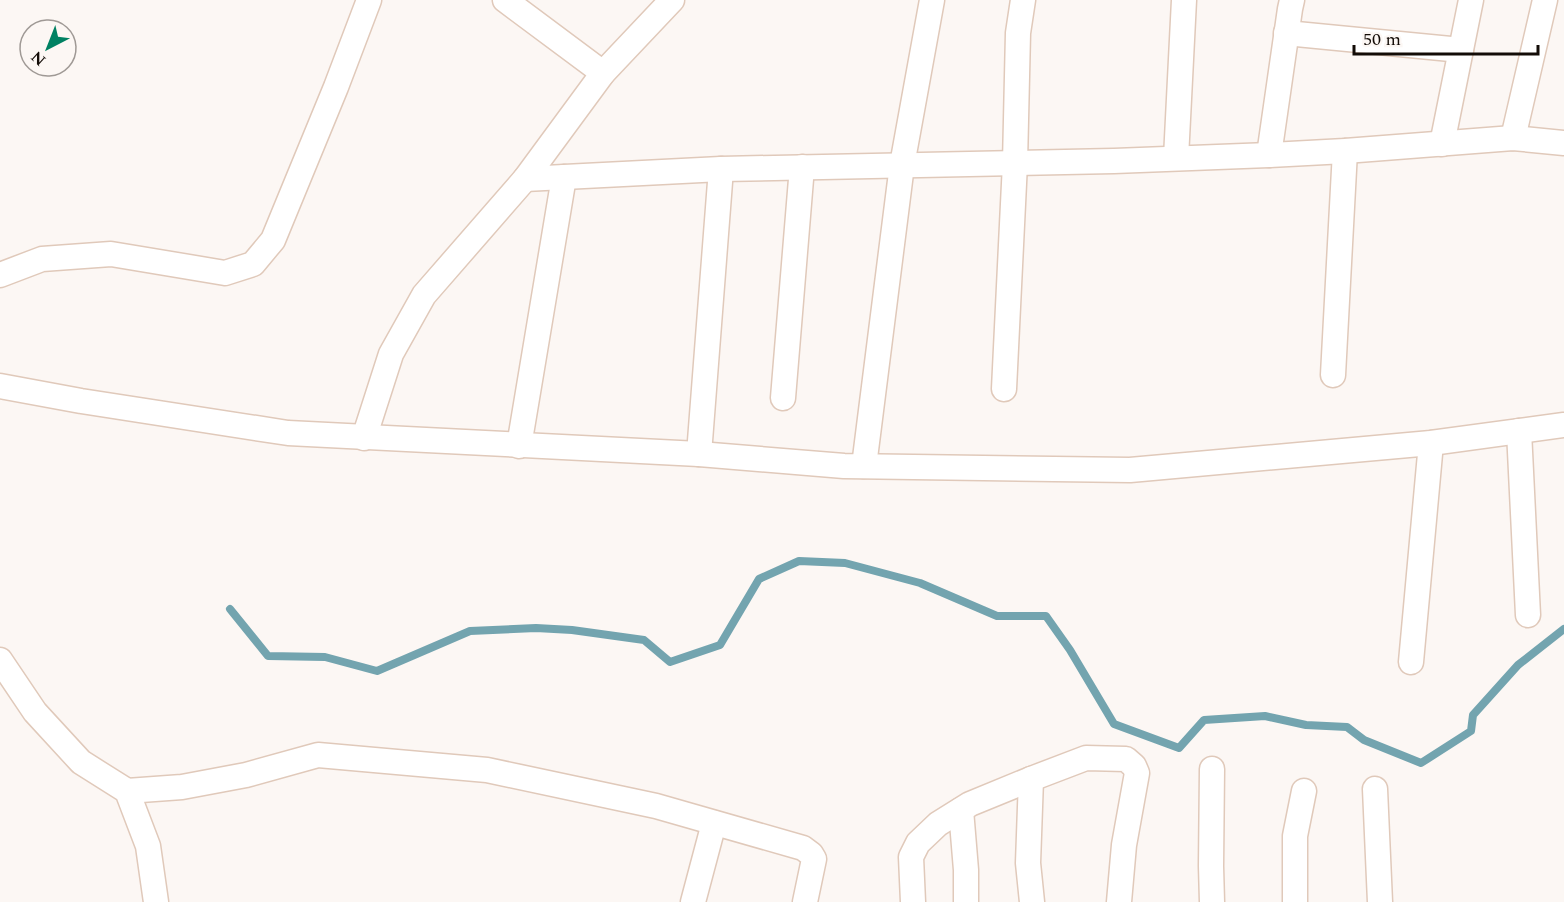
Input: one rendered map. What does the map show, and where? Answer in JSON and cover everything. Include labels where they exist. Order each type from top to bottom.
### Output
[{"type":"street","points":[[0,275],[42,259],[111,254],[225,273],[253,264],[273,240],[369,0]]},
{"type":"street","points":[[504,0],[603,73]]},
{"type":"street","points":[[864,466],[902,165],[932,0]]},
{"type":"street","points":[[1004,388],[1015,163],[1018,33],[1023,0]]},
{"type":"street","points":[[1176,158],[1184,0]]},
{"type":"street","points":[[1269,155],[1292,0]]},
{"type":"street","points":[[1442,144],[1471,0]]},
{"type":"street","points":[[1513,138],[1545,0]]},
{"type":"street","points":[[364,438],[390,354],[424,295],[525,179],[603,73],[665,2]]},
{"type":"street","points":[[1286,33],[1461,50]]},
{"type":"street","points":[[525,179],[721,169],[1269,155],[1513,138],[1564,143]]},
{"type":"street","points":[[1333,375],[1345,151]]},
{"type":"street","points":[[783,398],[802,167]]},
{"type":"street","points":[[699,454],[721,169]]},
{"type":"street","points":[[519,446],[564,177]]},
{"type":"street","points":[[0,386],[288,433],[699,454],[844,466],[1130,470],[1431,444],[1564,425]]},
{"type":"street","points":[[1519,431],[1528,615]]},
{"type":"street","points":[[1411,662],[1431,444]]},
{"type":"street","points":[[0,660],[35,712],[81,762],[127,791],[182,787],[246,775],[318,755],[487,770],[656,806],[803,848],[814,859],[805,902]]},
{"type":"street","points":[[913,902],[911,857],[918,843],[938,824],[970,804],[1086,758],[1126,759],[1134,766],[1137,773],[1124,845],[1119,902]]},
{"type":"street","points":[[1212,769],[1212,902]]},
{"type":"street","points":[[1031,779],[1028,863],[1032,902]]},
{"type":"street","points":[[1375,789],[1380,902]]},
{"type":"street","points":[[127,791],[148,846],[156,902]]},
{"type":"street","points":[[1295,902],[1295,836],[1304,791]]},
{"type":"street","points":[[961,810],[966,902]]},
{"type":"street","points":[[693,902],[714,823]]},
{"type":"waterway","points":[[230,609],[268,656],[325,657],[377,671],[470,631],[536,628],[572,630],[644,640],[670,662],[720,645],[759,579],[799,561],[845,563],[920,583],[997,616],[1046,616],[1070,650],[1114,724],[1179,748],[1204,720],[1265,716],[1306,725],[1347,727],[1364,740],[1421,763],[1471,731],[1473,715],[1518,665],[1564,629]]}]
